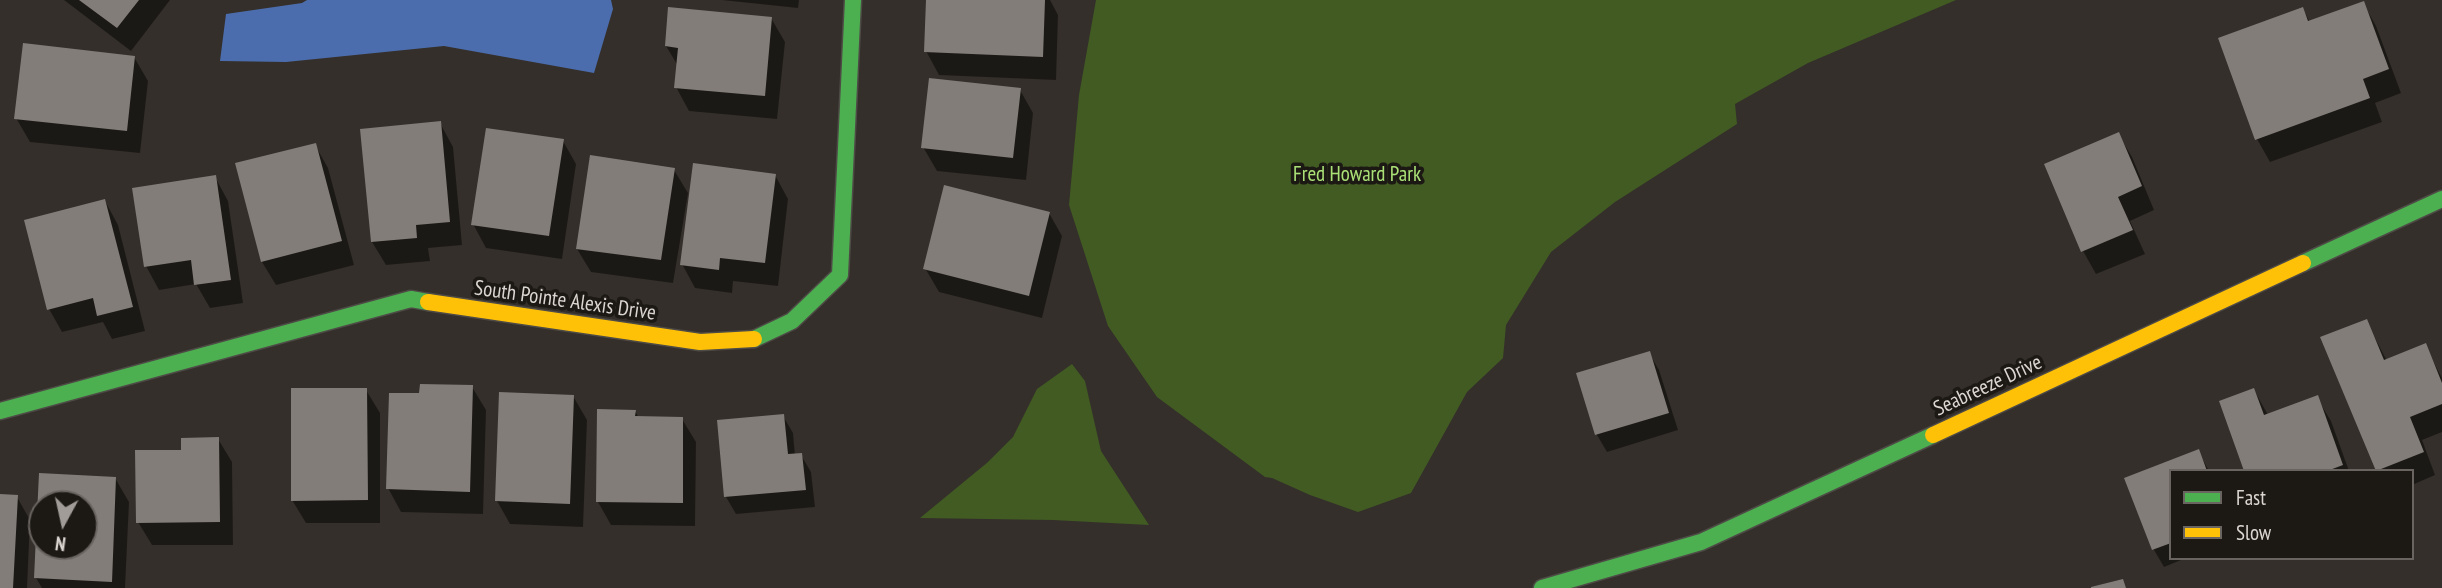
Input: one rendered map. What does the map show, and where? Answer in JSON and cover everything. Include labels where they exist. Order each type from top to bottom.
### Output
[{"type":"street","name":"South Pointe Alexis Drive","points":[[0,411],[411,299],[699,342],[756,339],[792,321],[841,275],[853,0]]},
{"type":"street","name":"Seabreeze Drive","points":[[1542,588],[1701,541],[2442,199]]},
{"type":"green space","name":"Fred Howard Park","points":[[1096,0],[1956,0],[1808,63],[1735,104],[1737,124],[1615,202],[1551,252],[1506,325],[1503,358],[1467,392],[1411,493],[1358,512],[1265,477],[1157,397],[1108,326],[1069,205],[1079,95]]},
{"type":"green space","points":[[1072,364],[1085,381],[1101,451],[1149,525],[920,518],[988,462],[1013,437],[1037,389]]},
{"type":"water","points":[[307,0],[611,0],[613,9],[594,73],[444,46],[286,62],[220,61],[226,14],[302,3]]},
{"type":"building","points":[[79,0],[139,0],[117,28]]},
{"type":"building","points":[[926,0],[1045,0],[1043,57],[924,52]]},
{"type":"building","points":[[2364,1],[2389,69],[2363,79],[2370,98],[2255,140],[2218,38],[2303,7],[2308,21]]},
{"type":"building","points":[[668,7],[772,17],[765,96],[674,88],[678,48],[665,46]]},
{"type":"building","points":[[23,43],[135,56],[127,131],[14,119]]},
{"type":"building","points":[[929,78],[1021,88],[1013,158],[921,148]]},
{"type":"building","points":[[441,121],[450,222],[416,225],[417,238],[371,242],[360,129]]},
{"type":"building","points":[[486,128],[564,139],[549,236],[471,225]]},
{"type":"building","points":[[2119,132],[2142,186],[2118,197],[2133,230],[2081,252],[2044,164]]},
{"type":"building","points":[[316,143],[342,241],[261,262],[235,163]]},
{"type":"building","points":[[590,155],[675,168],[661,260],[576,249]]},
{"type":"building","points":[[693,163],[776,174],[765,263],[720,258],[719,270],[680,265]]},
{"type":"building","points":[[216,175],[231,280],[194,285],[191,260],[144,267],[132,188]]},
{"type":"building","points":[[944,185],[1050,212],[1029,296],[923,269]]},
{"type":"building","points":[[105,199],[133,307],[97,316],[93,298],[47,310],[24,220]]},
{"type":"building","points":[[2367,319],[2384,360],[2426,343],[2442,383],[2442,404],[2410,417],[2424,452],[2375,469],[2320,337]]},
{"type":"building","points":[[1650,351],[1669,413],[1595,435],[1576,373]]},
{"type":"building","points":[[420,384],[473,385],[470,492],[386,489],[389,393],[419,393]]},
{"type":"building","points":[[291,388],[367,388],[368,500],[291,501]]},
{"type":"building","points":[[2254,388],[2264,415],[2318,395],[2343,465],[2332,469],[2243,469],[2219,401]]},
{"type":"building","points":[[499,392],[574,395],[570,504],[495,501]]},
{"type":"building","points":[[597,409],[636,410],[635,416],[683,417],[683,503],[596,502]]},
{"type":"building","points":[[784,414],[788,454],[802,453],[806,490],[724,497],[717,420]]},
{"type":"building","points":[[219,437],[220,522],[136,523],[135,450],[181,450],[181,438]]},
{"type":"building","points":[[2199,449],[2206,469],[2169,469],[2169,544],[2152,550],[2124,478]]},
{"type":"building","points":[[39,473],[116,477],[112,582],[34,578],[35,560],[98,560],[98,490],[38,490]]},
{"type":"building","points":[[0,494],[18,495],[13,588],[0,588]]},
{"type":"building","points":[[2123,579],[2126,588],[2091,588],[2091,587]]},
{"type":"traffic: fast","points":[[754,339],[792,321],[840,275],[853,0]]},
{"type":"traffic: fast","points":[[2303,263],[2442,199]]},
{"type":"traffic: fast","points":[[0,411],[411,299],[428,302]]},
{"type":"traffic: fast","points":[[1542,588],[1701,542],[1933,435]]},
{"type":"traffic: slow","points":[[1933,435],[2303,263]]},
{"type":"traffic: slow","points":[[428,302],[700,342],[754,339]]}]
